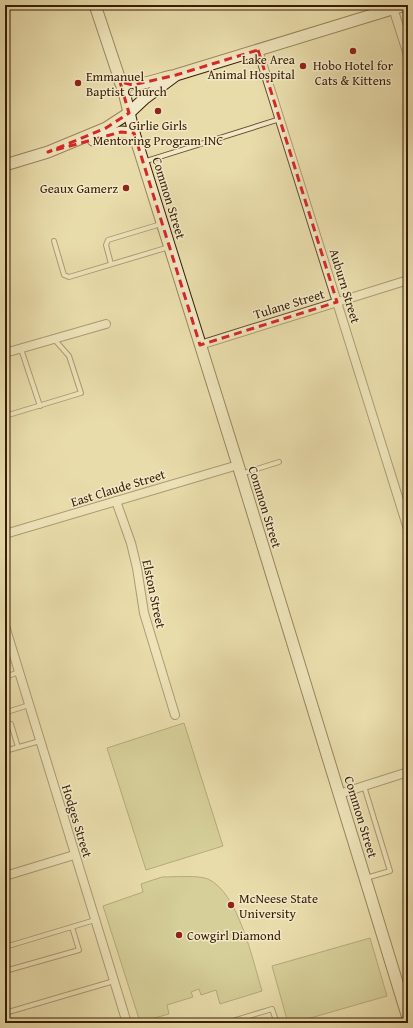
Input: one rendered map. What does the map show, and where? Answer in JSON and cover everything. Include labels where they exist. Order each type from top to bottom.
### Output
[{"type":"street","name":"Common Street","points":[[95,5],[408,1018]]},
{"type":"street","points":[[120,82],[133,84],[176,75],[404,5]]},
{"type":"street","points":[[393,8],[408,55]]},
{"type":"street","name":"Auburn Street","points":[[258,50],[408,529]]},
{"type":"street","points":[[48,152],[106,128],[129,113],[145,98],[176,75]]},
{"type":"street","points":[[5,166],[48,152],[121,132],[134,133]]},
{"type":"street","name":"Tulane Street","points":[[200,345],[408,280]]},
{"type":"street","points":[[5,353],[106,324]]},
{"type":"street","name":"East Claude Street","points":[[5,534],[116,501],[239,469]]},
{"type":"street","name":"Elston Street","points":[[116,501],[131,543],[137,568],[144,613],[175,715]]},
{"type":"street","name":"Hodges Street","points":[[5,626],[74,855],[127,1023]]},
{"type":"street","points":[[339,794],[408,772]]},
{"type":"street","points":[[5,876],[74,855]]},
{"type":"lane","points":[[143,162],[280,119]]},
{"type":"lane","points":[[111,264],[106,245],[108,240],[162,223]]},
{"type":"lane","points":[[54,241],[66,277],[169,246]]},
{"type":"lane","points":[[5,416],[81,393],[69,356],[54,339]]},
{"type":"lane","points":[[21,349],[40,406]]},
{"type":"lane","points":[[239,469],[279,462]]},
{"type":"lane","points":[[5,677],[19,672]]},
{"type":"lane","points":[[5,705],[7,712],[29,705]]},
{"type":"lane","points":[[11,724],[18,747]]},
{"type":"lane","points":[[5,751],[40,741]]},
{"type":"lane","points":[[364,786],[390,871],[365,878]]},
{"type":"lane","points":[[5,947],[95,920]]},
{"type":"lane","points":[[5,971],[79,950],[72,927]]},
{"type":"lane","points":[[5,1013],[114,981]]},
{"type":"lane","points":[[226,1023],[272,1009],[276,1023]]},
{"type":"highlighted area","points":[[258,50],[337,302],[200,345],[134,133],[121,132],[48,152],[106,128],[129,113],[120,82],[133,85],[176,75]]},
{"type":"green space","points":[[184,723],[223,846],[146,870],[107,748]]},
{"type":"green space","name":"Cowgirl Diamond","points":[[162,877],[204,878],[219,886],[236,912],[243,929],[262,991],[220,1004],[216,990],[201,995],[199,989],[191,992],[193,997],[167,1005],[169,1014],[140,1022],[103,906],[143,892],[141,884]]},
{"type":"green space","points":[[370,938],[387,996],[293,1023],[288,1023],[272,966]]},
{"type":"place","name":"Hobo Hotel for Cats & Kittens","points":[[353,51]]},
{"type":"place","name":"Lake Area Animal Hospital","points":[[303,66]]},
{"type":"place","name":"Emmanuel Baptist Church","points":[[78,83]]},
{"type":"place","name":"Girlie Girls Mentoring Program INC","points":[[158,111]]},
{"type":"place","name":"Geaux Gamerz","points":[[126,188]]},
{"type":"place","name":"McNeese State University","points":[[231,905]]},
{"type":"place","name":"Cowgirl Diamond","points":[[179,935]]}]
